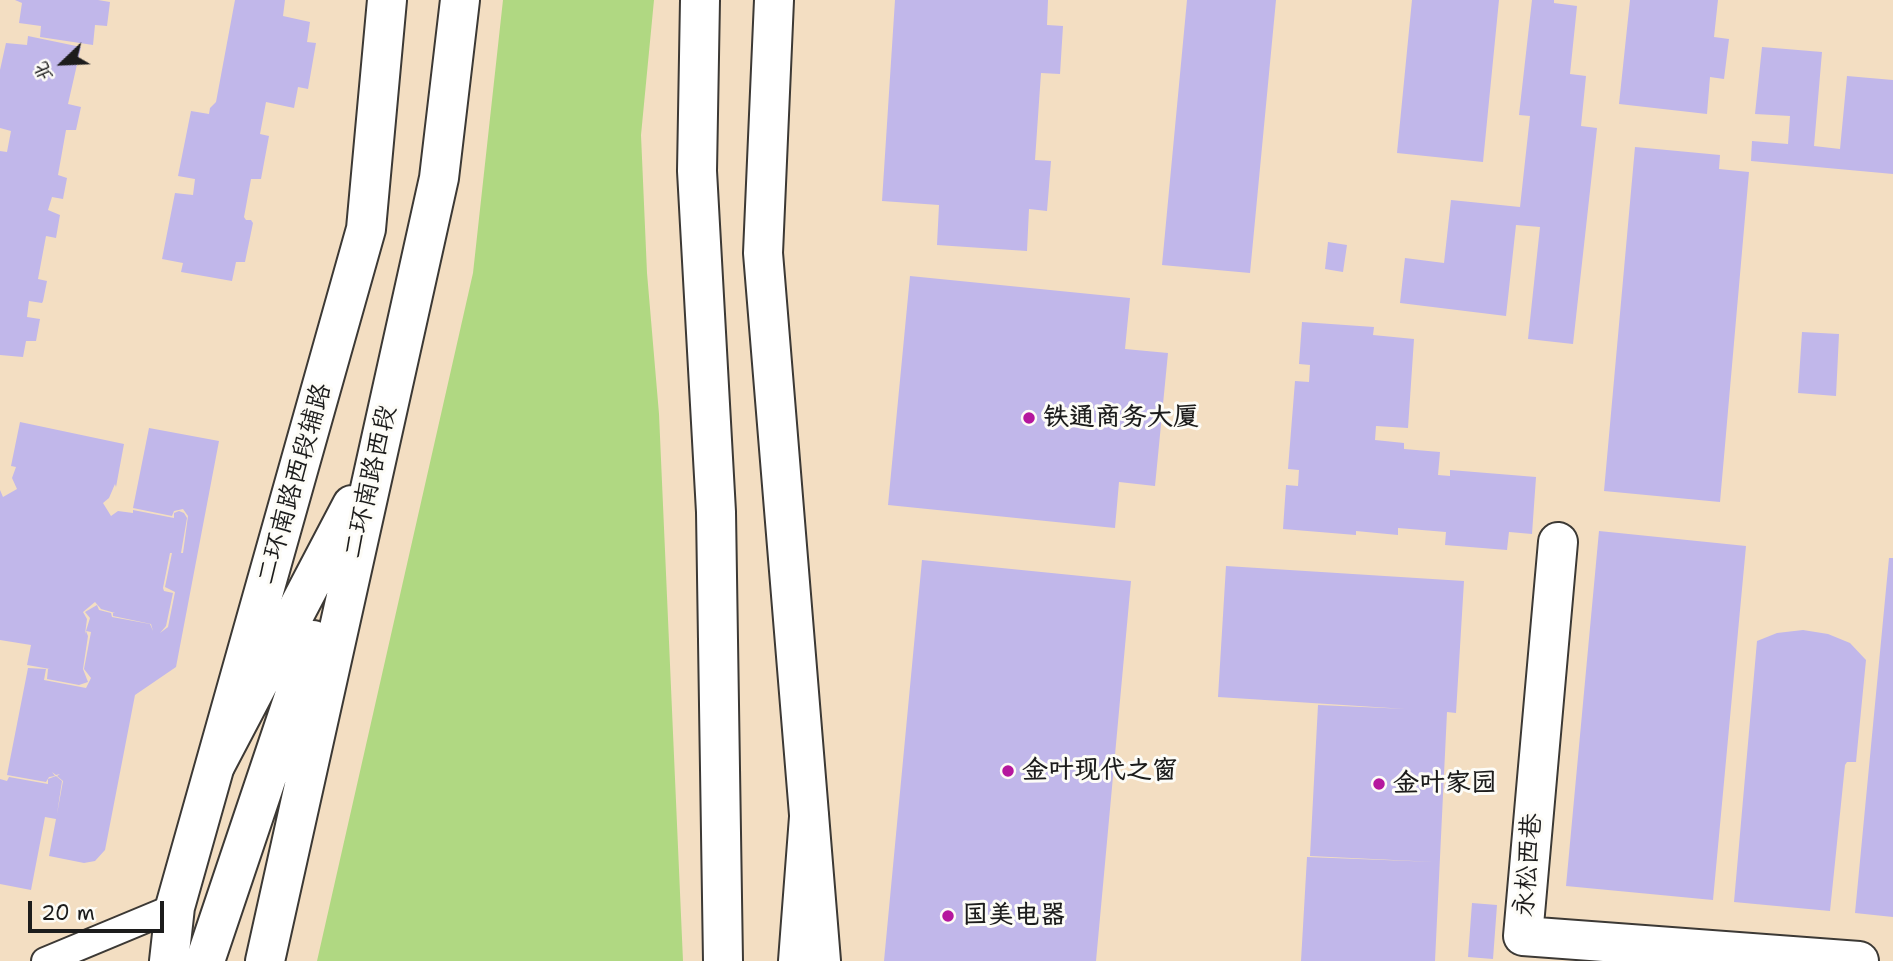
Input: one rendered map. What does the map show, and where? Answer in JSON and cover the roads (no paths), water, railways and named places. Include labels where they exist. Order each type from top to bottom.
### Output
[{"type":"main road","name":"二环南路西段辅路","points":[[193,959],[175,908],[366,229],[387,0]]},
{"type":"main road","name":"二环南路西段","points":[[265,956],[439,178],[460,0]]},
{"type":"main road","points":[[700,0],[697,171],[716,512],[723,961]]},
{"type":"main road","points":[[774,0],[763,253],[821,961]]},
{"type":"main road","points":[[216,764],[375,460]]},
{"type":"main road","points":[[193,959],[375,460]]},
{"type":"main road","name":"永松西巷","points":[[1558,542],[1523,936],[1695,955],[1859,961]]},
{"type":"main road","points":[[798,961],[809,817]]},
{"type":"lane","points":[[44,961],[175,908]]},
{"type":"place","name":"铁通商务大厦","points":[[1029,418]]},
{"type":"place","name":"金叶现代之窗","points":[[1008,771]]},
{"type":"place","name":"金叶家园","points":[[1379,784]]},
{"type":"place","name":"国美电器","points":[[948,916]]}]
